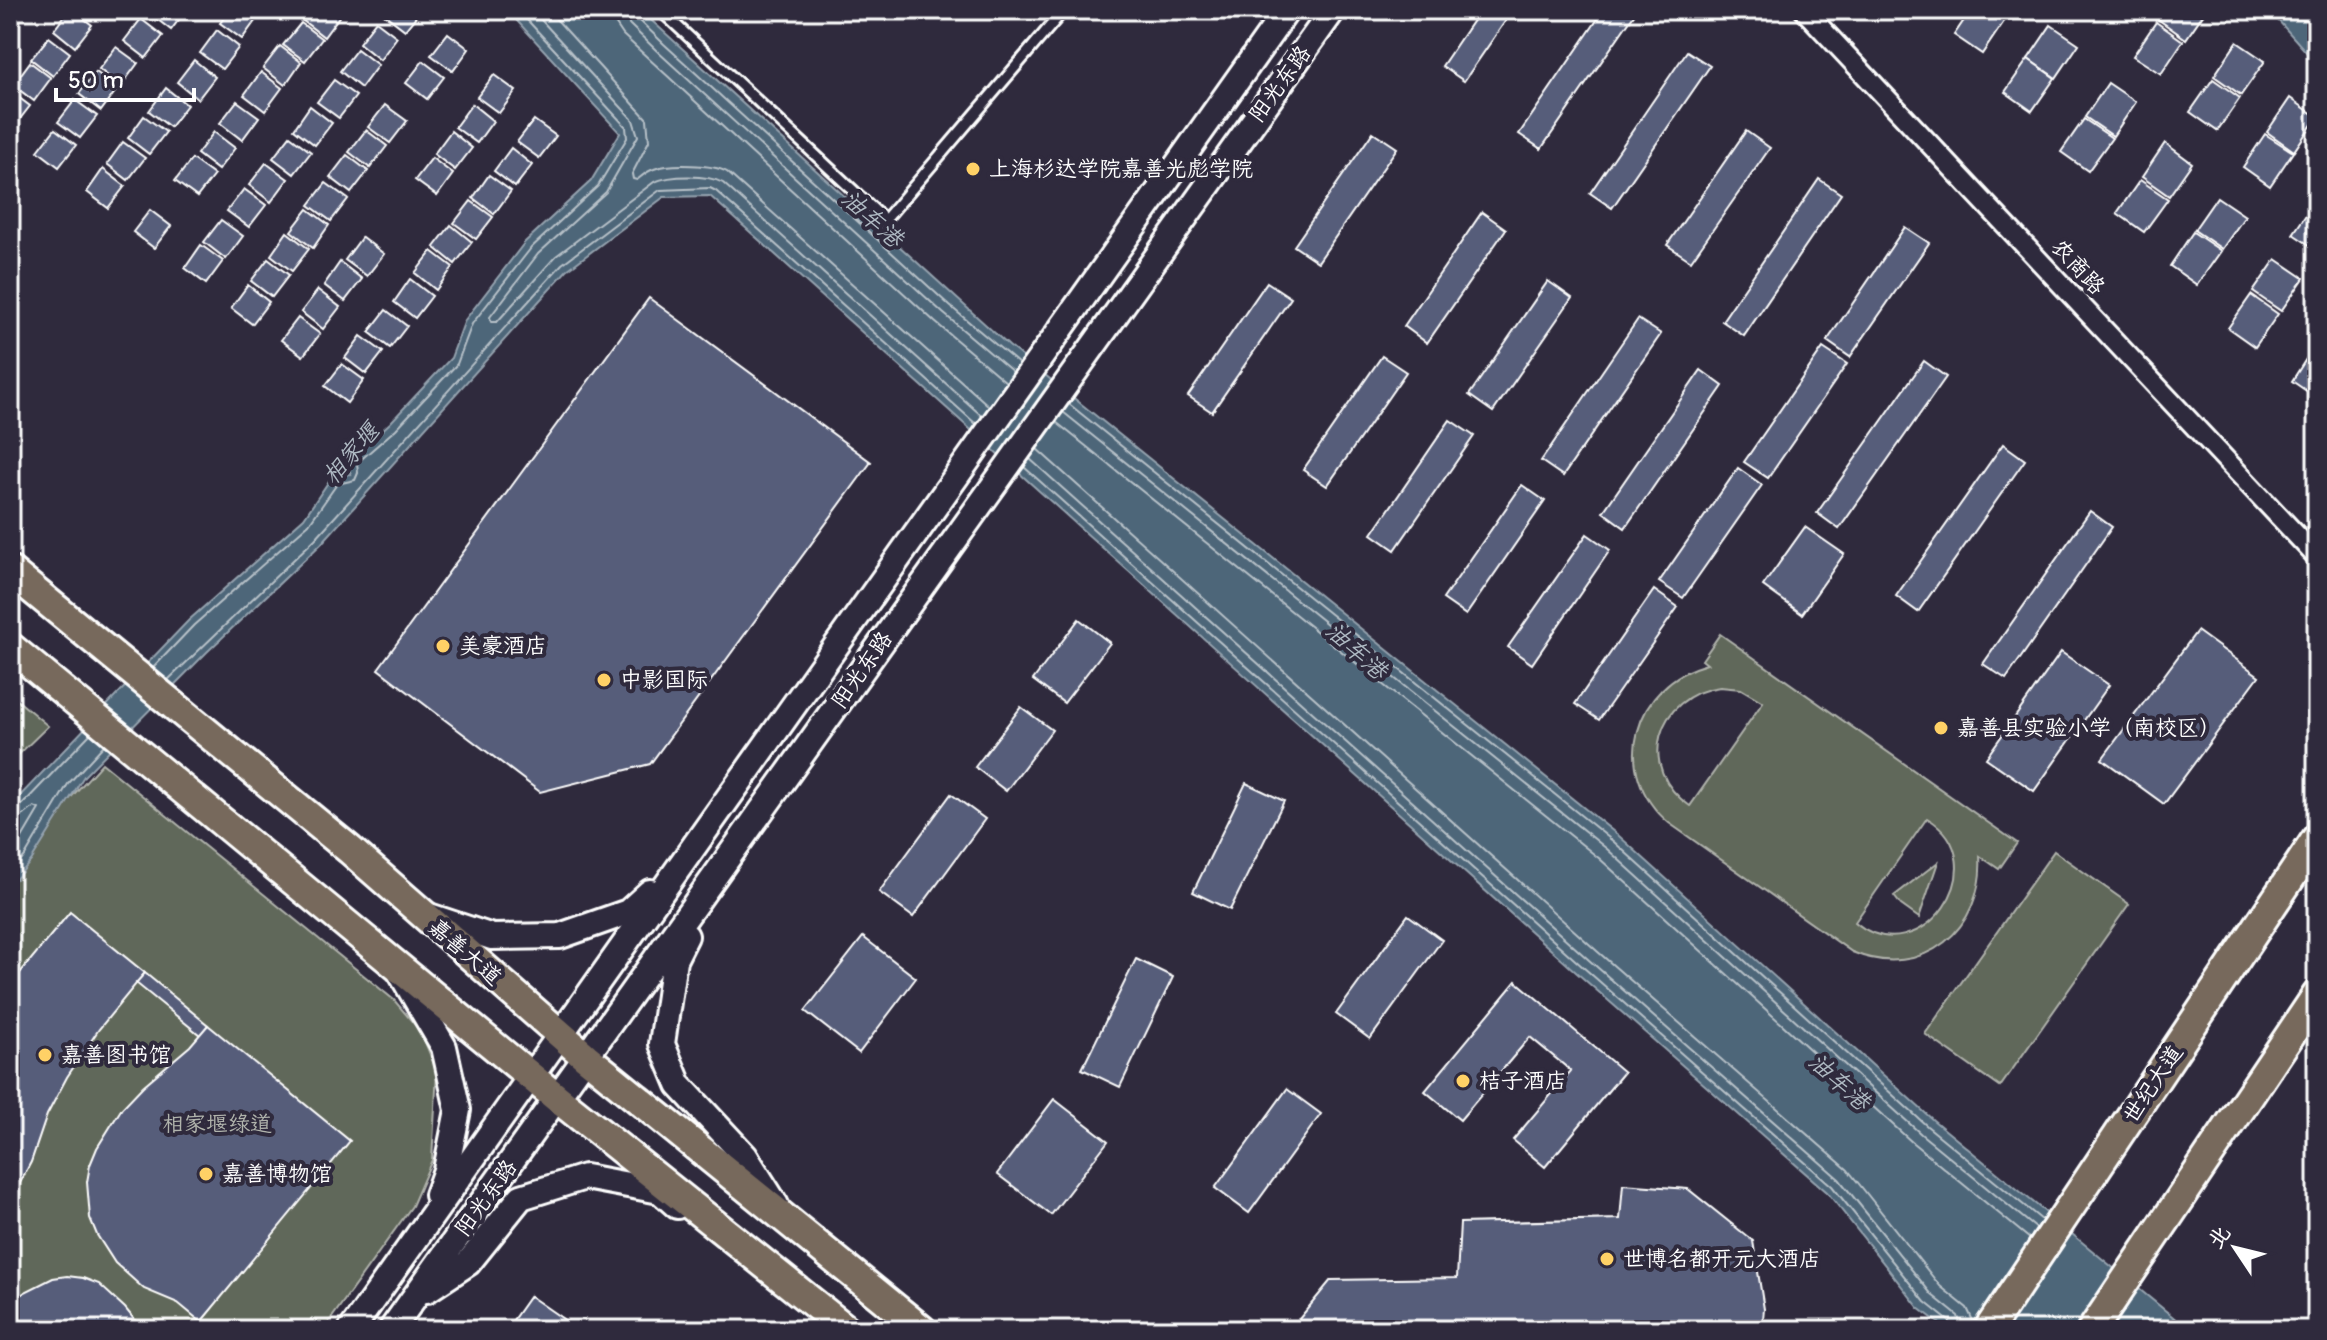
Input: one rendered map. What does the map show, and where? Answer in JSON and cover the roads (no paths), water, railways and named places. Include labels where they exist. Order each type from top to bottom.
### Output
[{"type":"main road","name":"阳光东路","points":[[351,1330],[1287,10]]},
{"type":"main road","name":"阳光东路","points":[[391,1330],[1333,10]]},
{"type":"main road","name":"嘉善大道","points":[[10,571],[116,656],[422,914],[560,1036],[922,1330]]},
{"type":"main road","points":[[10,647],[557,1098],[847,1330]]},
{"type":"main road","name":"世纪大道","points":[[1988,1330],[2317,838]]},
{"type":"main road","points":[[422,914],[492,937],[560,936],[628,912],[684,861]]},
{"type":"main road","points":[[711,882],[674,960],[662,1044],[679,1085],[745,1156],[784,1217]]},
{"type":"main road","points":[[394,963],[444,1047],[458,1110],[446,1170],[426,1224]]},
{"type":"main road","points":[[2092,1330],[2317,995]]},
{"type":"main road","points":[[415,1297],[468,1263],[521,1197],[585,1177],[660,1191],[697,1223],[716,1225]]},
{"type":"street","name":"农商路","points":[[1804,10],[2317,557]]},
{"type":"lane","points":[[660,10],[885,220],[1064,10]]},
{"type":"water","name":"油车港","points":[[507,10],[640,10],[1009,346],[1619,836],[1933,1120],[2189,1330],[1948,1330],[1919,1308],[1827,1192],[1577,973],[710,196],[664,197],[567,270],[321,544],[207,652],[84,776],[31,861],[10,882],[10,802],[17,799],[189,620],[304,518],[333,475],[351,474],[346,463],[390,423],[451,358],[465,320],[525,242],[591,181],[620,133]]},
{"type":"water","points":[[2269,10],[2317,10],[2317,64]]},
{"type":"place","name":"上海杉达学院嘉善光彪学院","points":[[973,169]]},
{"type":"place","name":"美豪酒店","points":[[443,646]]},
{"type":"place","name":"中影国际","points":[[604,680]]},
{"type":"place","name":"嘉善县实验小学（南校区）","points":[[1941,728]]},
{"type":"place","name":"嘉善图书馆","points":[[45,1055]]},
{"type":"place","name":"桔子酒店","points":[[1463,1081]]},
{"type":"place","name":"嘉善博物馆","points":[[206,1174]]},
{"type":"place","name":"世博名都开元大酒店","points":[[1607,1259]]},
{"type":"water label","name":"相家堰","points":[[351,454]]},
{"type":"park label","name":"相家堰绿道","points":[[217,1124]]}]
